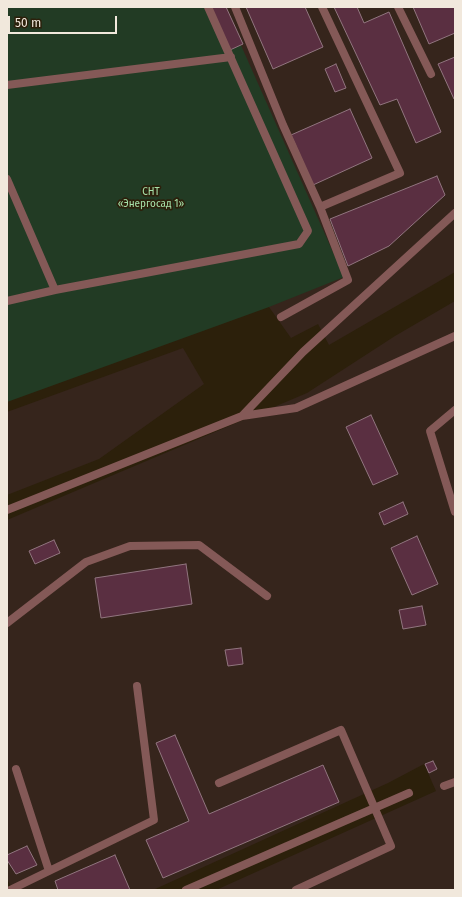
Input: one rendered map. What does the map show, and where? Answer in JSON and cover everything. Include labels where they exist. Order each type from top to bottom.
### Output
[{"type":"lane","points":[[7,301],[55,290],[299,244],[308,231],[208,7]]},
{"type":"lane","points":[[235,7],[283,125],[320,207],[348,280],[281,318]]},
{"type":"lane","points":[[320,207],[400,172],[322,7]]},
{"type":"lane","points":[[398,7],[431,74]]},
{"type":"lane","points":[[7,85],[230,57]]},
{"type":"lane","points":[[7,179],[55,290]]},
{"type":"lane","points":[[242,416],[303,352],[455,213]]},
{"type":"lane","points":[[7,510],[242,416],[296,408],[455,336]]},
{"type":"lane","points":[[455,410],[430,431],[455,512]]},
{"type":"lane","points":[[7,623],[86,562],[130,546],[199,545],[267,596]]},
{"type":"lane","points":[[10,890],[154,820],[137,686]]},
{"type":"lane","points":[[219,783],[341,730],[391,846],[296,890]]},
{"type":"lane","points":[[16,769],[49,871]]},
{"type":"lane","points":[[444,786],[455,782]]},
{"type":"lane","points":[[186,890],[409,793]]},
{"type":"shaded area","points":[[223,7],[455,7],[455,272],[329,345],[318,324],[291,338],[269,307]]},
{"type":"shaded area","points":[[455,301],[455,890],[216,890],[436,791],[424,764],[388,783],[153,890],[13,890],[7,879],[7,520],[307,393],[395,336]]},
{"type":"shaded area","points":[[183,348],[204,384],[99,459],[7,495],[7,412]]},
{"type":"green space","name":"СНТ «Энергосад 1»","points":[[7,7],[224,7],[344,277],[269,307],[7,402]]},
{"type":"building","points":[[211,7],[226,7],[243,44],[230,50]]},
{"type":"building","points":[[246,7],[305,7],[323,47],[273,69]]},
{"type":"building","points":[[334,7],[357,7],[364,23],[389,12],[441,132],[416,143],[397,99],[380,105]]},
{"type":"building","points":[[413,7],[455,7],[455,33],[429,44]]},
{"type":"building","points":[[455,57],[455,99],[454,99],[438,64]]},
{"type":"building","points":[[336,64],[346,88],[335,92],[325,69]]},
{"type":"building","points":[[350,109],[372,158],[313,185],[291,135]]},
{"type":"building","points":[[437,176],[445,195],[389,246],[348,266],[330,219]]},
{"type":"building","points":[[371,415],[398,474],[373,485],[346,427]]},
{"type":"building","points":[[403,502],[408,514],[384,525],[379,513]]},
{"type":"building","points":[[417,536],[438,584],[412,595],[391,548]]},
{"type":"building","points":[[54,540],[60,553],[35,564],[29,551]]},
{"type":"building","points":[[186,564],[192,604],[101,618],[95,578]]},
{"type":"building","points":[[422,606],[426,625],[403,629],[399,610]]},
{"type":"building","points":[[241,648],[243,664],[228,666],[225,650]]},
{"type":"building","points":[[175,735],[209,814],[323,765],[339,802],[163,878],[146,840],[189,821],[156,743]]},
{"type":"building","points":[[433,761],[437,769],[429,773],[425,764]]},
{"type":"building","points":[[27,846],[37,865],[16,874],[7,860],[7,855]]},
{"type":"building","points":[[115,855],[130,890],[58,890],[55,881]]}]
